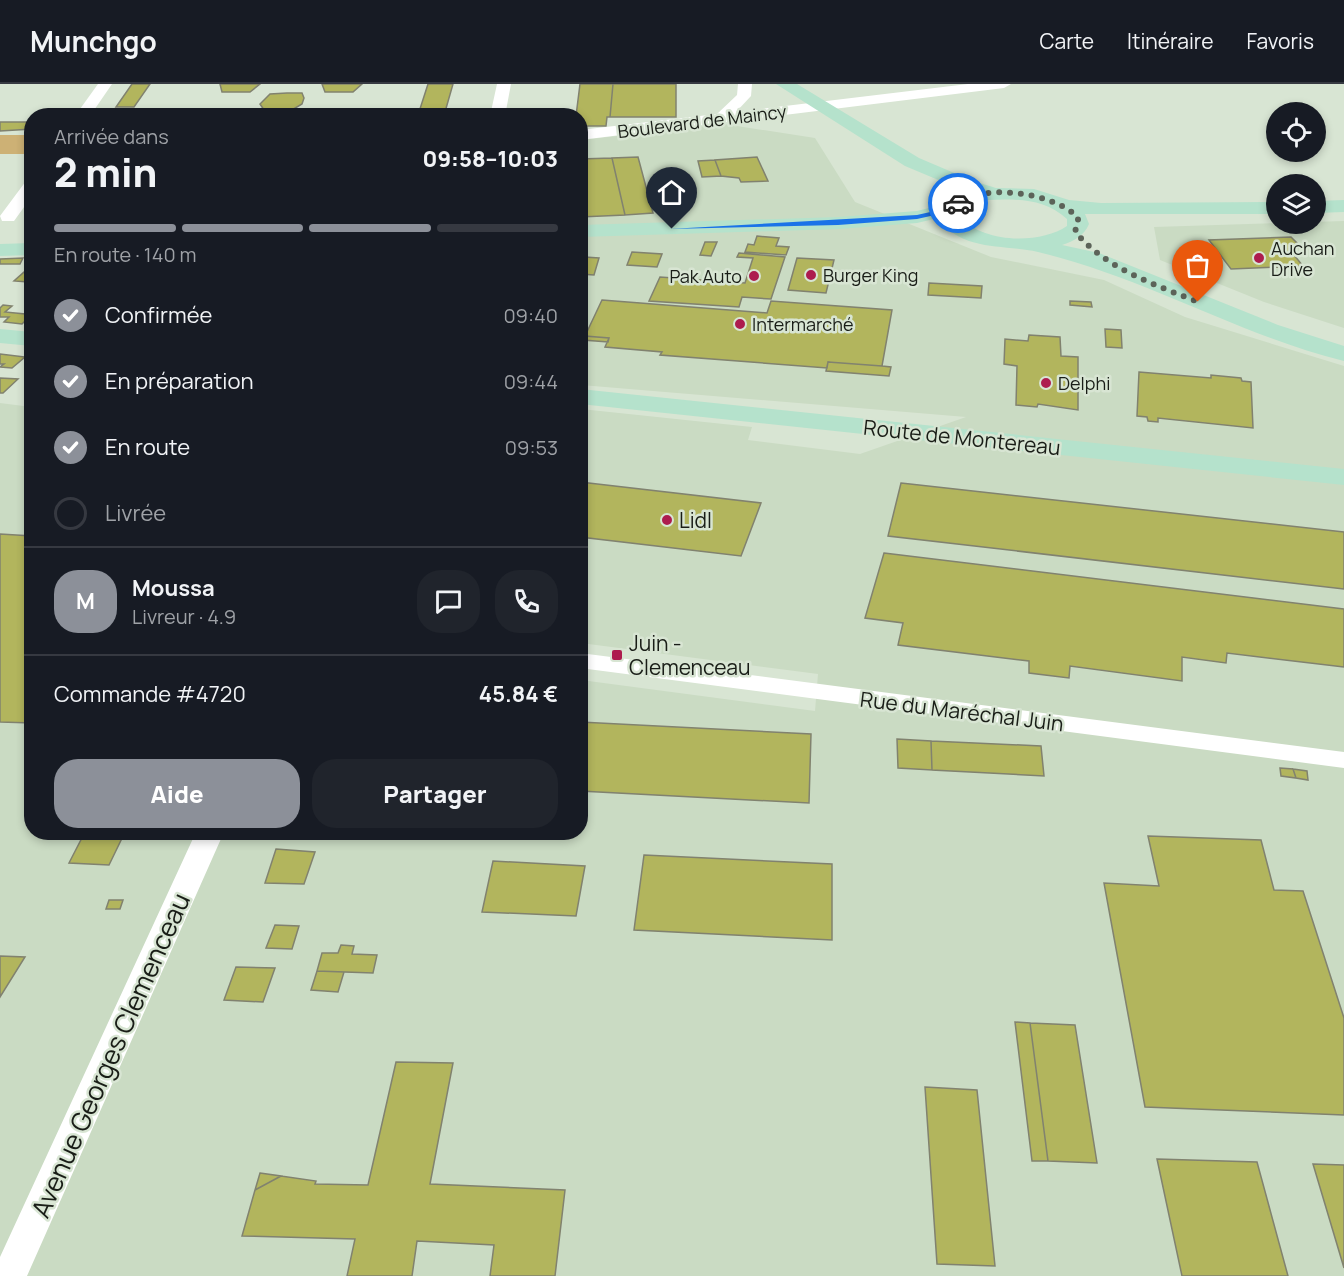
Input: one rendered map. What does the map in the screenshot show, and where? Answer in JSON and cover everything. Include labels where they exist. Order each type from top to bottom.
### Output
[{"type":"main road","points":[[763,84],[905,170],[948,193],[952,208],[948,216],[959,230]]},
{"type":"main road","points":[[785,84],[923,166],[962,184],[997,194]]},
{"type":"main road","points":[[588,231],[838,223],[917,217],[952,208],[969,198],[997,194],[1041,197],[1065,206],[1101,209],[1266,208]]},
{"type":"main road","points":[[1065,206],[1078,218],[1077,228],[1088,246],[1129,273]]},
{"type":"main road","points":[[1326,207],[1344,206]]},
{"type":"main road","points":[[838,223],[959,230],[996,242],[1031,243],[1057,240],[1077,228],[1107,217],[1234,209]]},
{"type":"main road","points":[[1031,243],[1091,258],[1270,330],[1344,354]]},
{"type":"main road","points":[[0,250],[24,249]]},
{"type":"main road","points":[[0,336],[24,338]]},
{"type":"main road","name":"Route de Montereau","points":[[588,397],[1344,477]]},
{"type":"street","points":[[88,108],[105,84]]},
{"type":"street","points":[[499,108],[504,84]]},
{"type":"street","points":[[720,119],[744,96],[745,84]]},
{"type":"street","name":"Boulevard de Maincy","points":[[588,134],[802,109],[903,90],[1004,84]]},
{"type":"street","points":[[4,217],[24,193]]},
{"type":"street","points":[[4,217],[24,216]]},
{"type":"street","name":"Rue du Maréchal Juin","points":[[588,661],[1344,760]]},
{"type":"street","name":"Avenue Georges Clemenceau","points":[[6,1276],[14,1268],[29,1236],[206,840]]},
{"type":"shaded area","points":[[724,124],[815,138],[855,202],[991,257],[1104,280],[1185,317],[1344,366],[1344,1276],[0,1276],[0,403],[24,406],[24,840],[588,840],[588,681],[815,711],[818,674],[588,644],[588,410],[752,427],[748,440],[860,454],[966,417],[588,386],[588,139]]},
{"type":"shaded area","points":[[0,135],[24,135],[24,154],[0,154]]},
{"type":"shaded area","points":[[1344,221],[1344,328],[1264,302],[1160,260],[1154,227],[1266,223],[1266,234],[1326,234],[1326,222]]},
{"type":"building","points":[[132,84],[150,84],[134,107],[116,107]]},
{"type":"building","points":[[220,84],[260,84],[250,92],[222,92]]},
{"type":"building","points":[[322,84],[362,84],[353,92],[325,92]]},
{"type":"building","points":[[428,84],[453,84],[446,108],[420,108]]},
{"type":"building","points":[[580,84],[613,84],[610,117],[607,117],[606,126],[588,126],[588,108],[577,108]]},
{"type":"building","points":[[613,84],[676,84],[676,117],[610,117]]},
{"type":"building","points":[[302,93],[304,98],[302,104],[295,108],[263,108],[260,104],[270,94]]},
{"type":"building","points":[[0,122],[24,122],[24,130],[0,131]]},
{"type":"building","points":[[638,157],[653,213],[625,215],[612,158]]},
{"type":"building","points":[[757,157],[768,181],[741,182],[739,178],[721,176],[715,160]]},
{"type":"building","points":[[612,158],[625,215],[588,217],[588,159]]},
{"type":"building","points":[[715,160],[721,176],[702,177],[698,161]]},
{"type":"building","points":[[757,236],[779,238],[776,246],[789,247],[786,255],[745,252],[748,244],[754,245]]},
{"type":"building","name":"Auchan Drive","points":[[1291,237],[1302,248],[1289,249],[1303,266],[1231,269],[1209,240]]},
{"type":"building","points":[[705,242],[717,242],[711,256],[700,255]]},
{"type":"building","points":[[632,252],[662,254],[657,267],[627,265]]},
{"type":"building","points":[[739,253],[785,257],[771,299],[742,297],[739,307],[649,301],[660,277],[745,283],[753,258],[737,257]]},
{"type":"building","points":[[588,257],[599,258],[594,275],[588,275]]},
{"type":"building","points":[[23,258],[20,264],[0,264],[0,259]]},
{"type":"building","name":"Burger King","points":[[797,258],[834,260],[826,293],[788,290]]},
{"type":"building","points":[[24,272],[24,282],[14,281]]},
{"type":"building","points":[[929,283],[982,286],[981,298],[928,295]]},
{"type":"building","name":"Intermarché","points":[[602,300],[767,313],[771,301],[892,310],[882,366],[828,362],[827,368],[660,355],[662,352],[605,347],[609,338],[588,336],[588,330]]},
{"type":"building","points":[[1070,301],[1091,302],[1092,307],[1070,305]]},
{"type":"building","points":[[3,305],[12,306],[5,312],[24,314],[24,322],[22,324],[4,322],[9,317],[0,317],[0,308]]},
{"type":"building","points":[[1105,329],[1121,330],[1122,348],[1106,347]]},
{"type":"building","points":[[1029,335],[1060,337],[1061,356],[1078,357],[1078,410],[1038,404],[1037,407],[1016,405],[1017,366],[1004,364],[1005,339],[1028,341]]},
{"type":"building","points":[[588,336],[609,338],[608,342],[588,340]]},
{"type":"building","points":[[0,354],[24,357],[12,368],[0,367],[4,364],[0,364]]},
{"type":"building","points":[[828,362],[891,367],[889,376],[826,371]]},
{"type":"building","points":[[1139,372],[1211,378],[1211,375],[1241,378],[1242,381],[1251,382],[1253,428],[1158,418],[1158,422],[1148,421],[1147,417],[1137,416]]},
{"type":"building","points":[[0,378],[18,379],[3,393],[0,393]]},
{"type":"building","name":"Lidl","points":[[588,483],[761,503],[741,556],[588,538]]},
{"type":"building","points":[[901,483],[1344,532],[1344,589],[888,536]]},
{"type":"building","points":[[0,534],[24,536],[24,723],[0,722]]},
{"type":"building","points":[[884,553],[1344,609],[1344,667],[1227,653],[1226,663],[1182,657],[1182,681],[1070,666],[1069,678],[1029,673],[1029,661],[898,645],[903,623],[865,618]]},
{"type":"building","points":[[588,722],[811,734],[809,803],[588,791]]},
{"type":"building","points":[[897,739],[931,741],[932,770],[898,768]]},
{"type":"building","points":[[931,741],[1041,746],[1044,776],[932,770]]},
{"type":"building","points":[[1280,768],[1293,769],[1296,778],[1281,776]]},
{"type":"building","points":[[1293,769],[1307,771],[1308,780],[1296,778]]},
{"type":"building","points":[[1148,836],[1261,840],[1274,890],[1303,891],[1344,1018],[1344,1115],[1145,1107],[1104,883],[1159,886]]},
{"type":"building","points":[[81,840],[121,840],[109,865],[69,863]]},
{"type":"building","points":[[276,849],[315,852],[304,884],[265,883]]},
{"type":"building","points":[[644,855],[832,864],[832,940],[634,930]]},
{"type":"building","points":[[493,861],[585,866],[576,916],[482,912]]},
{"type":"building","points":[[109,900],[123,900],[120,909],[106,909]]},
{"type":"building","points":[[275,925],[299,926],[292,949],[266,948]]},
{"type":"building","points":[[341,945],[354,946],[352,954],[377,955],[373,973],[317,971],[322,953],[338,953]]},
{"type":"building","points":[[0,956],[25,957],[0,997]]},
{"type":"building","points":[[236,967],[275,968],[263,1002],[224,1000]]},
{"type":"building","points":[[317,971],[344,972],[338,992],[311,990]]},
{"type":"building","points":[[1015,1022],[1030,1023],[1048,1161],[1032,1161]]},
{"type":"building","points":[[1030,1023],[1075,1025],[1097,1163],[1048,1161]]},
{"type":"building","points":[[396,1062],[453,1063],[430,1184],[565,1190],[555,1276],[490,1276],[494,1245],[417,1241],[412,1276],[347,1276],[355,1239],[242,1236],[255,1190],[281,1176],[316,1181],[315,1184],[368,1185]]},
{"type":"building","points":[[925,1087],[977,1090],[995,1266],[937,1264]]},
{"type":"building","points":[[1157,1159],[1257,1162],[1288,1276],[1182,1276]]},
{"type":"building","points":[[1313,1164],[1344,1165],[1344,1268]]},
{"type":"building","points":[[260,1173],[281,1176],[255,1190]]},
{"type":"way so far","points":[[958,203],[987,194],[1028,195],[1054,201],[1065,206],[1078,218],[1075,231],[1088,246],[1129,273],[1198,302]]},
{"type":"place","name":"Auchan Drive","points":[[1259,258]]},
{"type":"place","name":"Burger King","points":[[811,275]]},
{"type":"place","name":"Pak Auto","points":[[754,276]]},
{"type":"place","name":"Intermarché","points":[[740,324]]},
{"type":"place","name":"Delphi","points":[[1046,383]]},
{"type":"place","name":"Lidl","points":[[667,520]]},
{"type":"place","name":"Juin - Clemenceau","points":[[617,655]]},
{"type":"route","points":[[672,229],[838,223],[917,217],[950,210],[958,203]]}]
